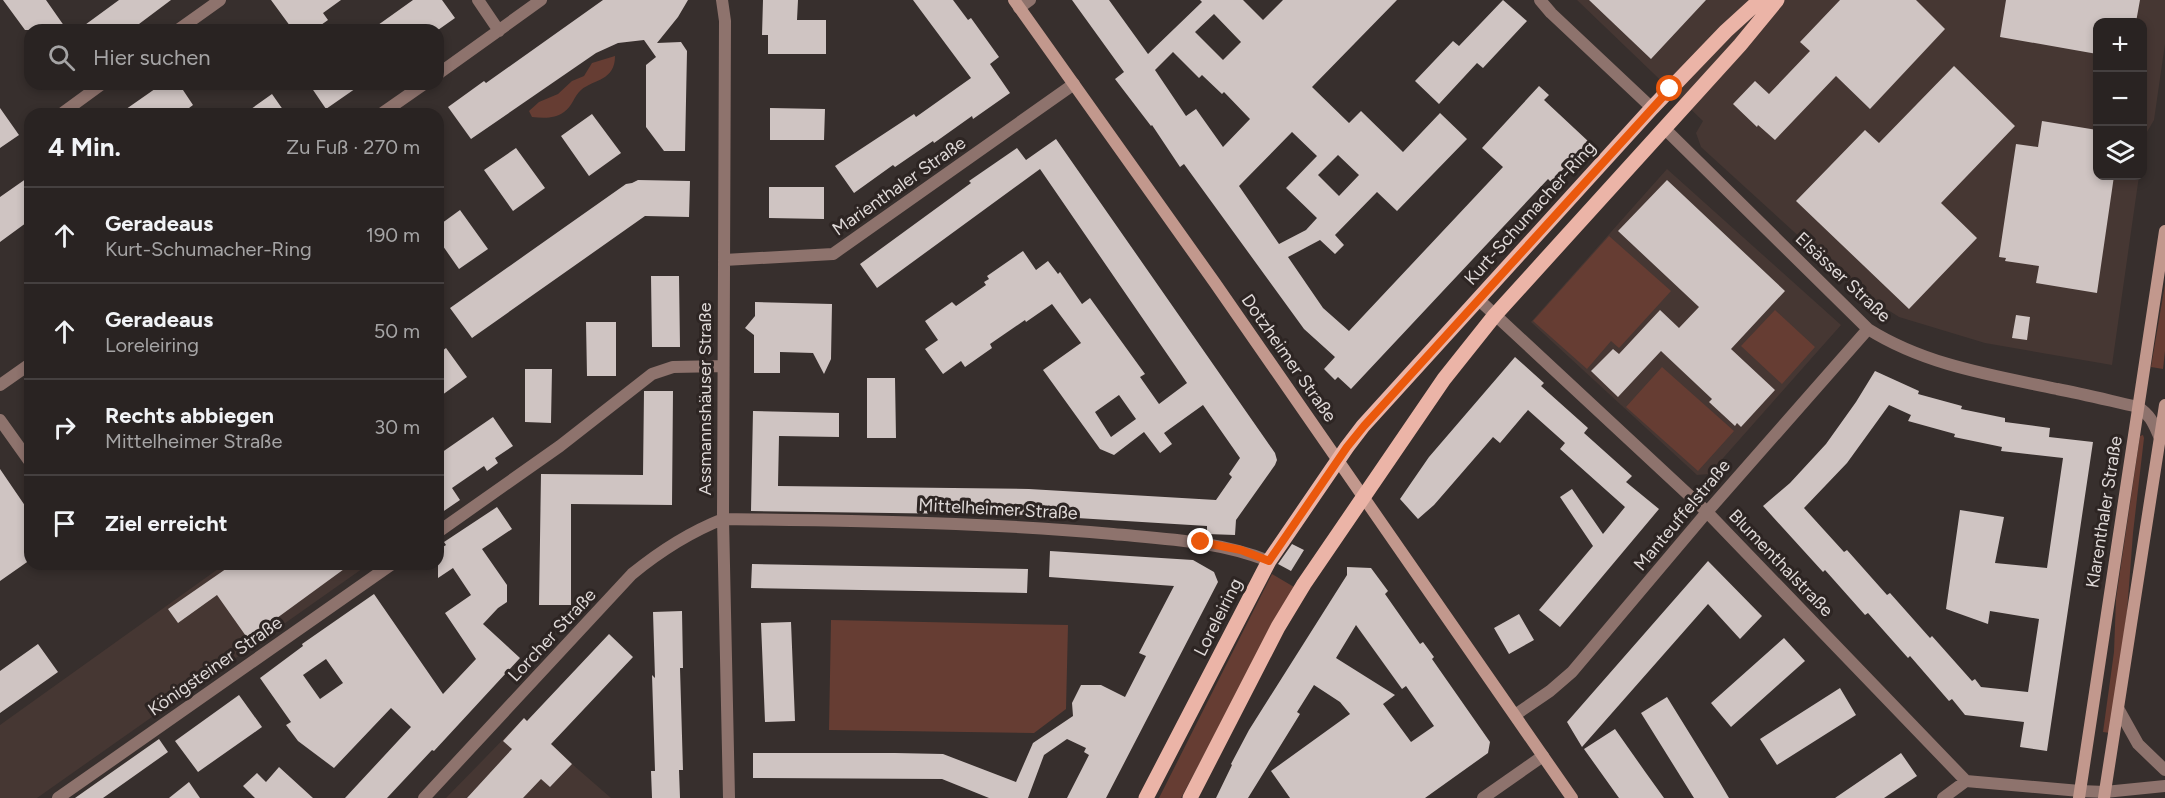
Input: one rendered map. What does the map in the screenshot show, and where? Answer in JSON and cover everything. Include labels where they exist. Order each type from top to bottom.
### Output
[{"type":"main road","name":"Kurt-Schumacher-Ring","points":[[1337,461],[1364,426],[1652,108],[1726,31],[1760,0]]},
{"type":"main road","points":[[1190,798],[1278,627],[1304,584],[1444,379],[1496,315],[1740,45],[1777,0]]},
{"type":"main road","name":"Dotzheimer Straße","points":[[1017,4],[1204,266],[1572,798]]},
{"type":"main road","name":"Klarenthaler Straße","points":[[2080,794],[2165,231]]},
{"type":"main road","points":[[2104,795],[2165,405]]},
{"type":"main road","name":"Loreleiring","points":[[1146,798],[1269,561],[1337,461]]},
{"type":"street","points":[[186,24],[220,0]]},
{"type":"street","points":[[478,0],[499,31]]},
{"type":"street","points":[[444,70],[541,0]]},
{"type":"street","name":"Assmannshäuser Straße","points":[[722,0],[725,21],[723,519],[729,798]]},
{"type":"street","points":[[1017,4],[1030,0]]},
{"type":"street","points":[[1540,0],[1652,108]]},
{"type":"street","name":"Marienthaler Straße","points":[[724,260],[833,254],[1074,84]]},
{"type":"street","points":[[69,108],[94,90]]},
{"type":"street","points":[[390,108],[415,90]]},
{"type":"street","name":"Elsässer Straße","points":[[1664,128],[1868,329],[1883,338],[1934,360],[1971,372],[2138,407]]},
{"type":"street","name":"Blumenthalstraße","points":[[1478,299],[1707,512],[1966,781]]},
{"type":"street","name":"Manteuffelstraße","points":[[1515,715],[1550,691],[1572,672],[1707,512],[1868,329]]},
{"type":"street","points":[[444,528],[560,446],[652,374],[673,367],[723,366]]},
{"type":"street","points":[[0,385],[24,368]]},
{"type":"street","points":[[2138,407],[2152,420],[2160,438]]},
{"type":"street","points":[[0,420],[24,454]]},
{"type":"street","name":"Mittelheimer Straße","points":[[723,519],[1043,528],[1201,542],[1241,550],[1269,561]]},
{"type":"street","name":"Lorcher Straße","points":[[424,798],[632,574],[668,547],[723,519]]},
{"type":"street","name":"Königsteiner Straße","points":[[58,798],[383,570]]},
{"type":"street","points":[[2119,710],[2138,744],[2165,770]]},
{"type":"street","points":[[1483,798],[1543,756]]},
{"type":"street","points":[[1943,798],[1966,781],[2104,795],[2165,786]]},
{"type":"shaded area","points":[[1577,0],[2165,0],[2165,44],[2154,120],[2147,132],[2147,18],[2093,18],[2093,180],[2138,180],[2112,365],[1985,343],[1899,317],[1860,292],[1701,147],[1696,133],[1703,121]]},
{"type":"shaded area","points":[[615,56],[612,70],[608,75],[581,90],[564,112],[553,117],[532,117],[529,111],[539,102],[558,94],[572,81],[584,76],[592,63]]},
{"type":"shaded area","points":[[1667,169],[1841,325],[1709,474],[1697,475],[1531,322]]},
{"type":"shaded area","points":[[1609,236],[1671,291],[1619,348],[1611,341],[1587,369],[1533,321]]},
{"type":"shaded area","points":[[2165,284],[2165,351],[2163,369],[2151,367]]},
{"type":"shaded area","points":[[1775,310],[1815,347],[1782,384],[1741,346]]},
{"type":"shaded area","points":[[1662,367],[1734,431],[1698,471],[1626,407]]},
{"type":"shaded area","points":[[2143,435],[2127,612],[2110,733],[2103,732],[2114,652],[2116,599],[2140,436]]},
{"type":"shaded area","points":[[217,570],[360,570],[37,798],[0,798],[0,725]]},
{"type":"shaded area","points":[[1272,574],[1294,587],[1181,798],[1159,798]]},
{"type":"shaded area","points":[[831,620],[1068,625],[1066,709],[1034,733],[829,730]]},
{"type":"shaded area","points":[[524,718],[572,764],[611,798],[446,798]]},
{"type":"building","points":[[3,0],[46,0],[63,24],[24,24],[24,29]]},
{"type":"building","points":[[119,0],[171,0],[139,24],[86,24]]},
{"type":"building","points":[[271,0],[341,0],[323,13],[328,20],[322,24],[289,24]]},
{"type":"building","points":[[413,0],[442,0],[455,18],[444,26],[379,24]]},
{"type":"building","points":[[603,0],[688,0],[678,17],[657,43],[681,42],[687,51],[685,151],[664,151],[646,127],[646,65],[656,57],[644,40],[618,43],[596,53],[471,139],[448,107],[484,81],[486,83]]},
{"type":"building","points":[[763,0],[798,0],[797,20],[826,20],[826,54],[768,54],[768,35],[762,35]]},
{"type":"building","points":[[913,0],[953,0],[968,20],[971,18],[999,57],[990,64],[1010,93],[973,119],[972,116],[895,167],[893,165],[854,193],[835,166],[914,114],[916,117],[971,78]]},
{"type":"building","points":[[1072,0],[1109,0],[1148,54],[1202,2],[1200,0],[1243,0],[1263,20],[1283,0],[1397,0],[1312,87],[1349,123],[1361,111],[1403,152],[1440,113],[1467,139],[1397,211],[1377,192],[1335,235],[1344,245],[1335,254],[1320,240],[1288,257],[1323,308],[1349,331],[1503,167],[1482,148],[1539,86],[1549,95],[1544,100],[1589,142],[1551,182],[1548,179],[1351,389],[1338,377],[1335,380],[1324,369],[1335,357],[1304,329],[1184,164],[1180,167],[1152,125],[1115,79],[1124,72]],"holes":[[[1214,14],[1241,42],[1223,60],[1195,32]],[[1173,52],[1199,78],[1202,75],[1222,94],[1224,92],[1250,119],[1223,147],[1196,109],[1186,116],[1155,70]],[[1292,132],[1317,156],[1286,188],[1317,218],[1306,230],[1279,244],[1239,186]],[[1338,155],[1359,175],[1339,196],[1318,175]]]},
{"type":"building","points":[[1503,0],[1527,21],[1483,68],[1477,63],[1439,104],[1415,81],[1453,41],[1459,46]]},
{"type":"building","points":[[1589,0],[1706,0],[1651,59]]},
{"type":"building","points":[[1840,0],[1916,0],[1945,29],[1870,109],[1836,76],[1775,140],[1758,125],[1757,127],[1733,104],[1755,81],[1769,94],[1810,51],[1800,42]]},
{"type":"building","points":[[2006,0],[2140,0],[2137,18],[2093,18],[2093,53],[2000,37]]},
{"type":"building","points":[[1954,66],[2015,126],[1941,203],[1977,238],[1909,309],[1796,201],[1865,130],[1879,143]]},
{"type":"building","points":[[153,90],[183,90],[193,105],[189,108],[128,108]]},
{"type":"building","points":[[313,90],[353,90],[327,108]]},
{"type":"building","points":[[272,94],[282,108],[252,108]]},
{"type":"building","points":[[0,108],[19,135],[0,148]]},
{"type":"building","points":[[770,108],[825,109],[824,140],[770,140]]},
{"type":"building","points":[[592,114],[621,153],[589,176],[561,136]]},
{"type":"building","points":[[2042,121],[2093,129],[2093,180],[2113,180],[2097,293],[2036,283],[2039,266],[2005,261],[2006,258],[1999,257],[2016,144],[2038,147]]},
{"type":"building","points":[[1056,139],[1275,453],[1277,460],[1275,465],[1236,520],[1235,535],[1207,534],[1207,526],[1028,515],[751,511],[753,411],[839,413],[839,437],[779,436],[778,486],[1029,489],[1216,500],[1232,477],[1229,474],[1240,458],[1203,405],[1164,433],[1172,444],[1160,453],[1144,432],[1114,455],[1100,449],[1043,370],[1081,343],[1052,304],[990,344],[992,348],[965,367],[961,361],[943,374],[925,349],[938,340],[925,321],[952,302],[956,306],[986,285],[984,282],[989,279],[987,276],[1023,251],[1036,270],[1048,261],[1058,274],[1060,272],[1082,304],[1090,298],[1145,374],[1140,377],[1159,404],[1187,383],[1040,169],[877,288],[860,264],[971,183],[969,181],[1017,148],[1026,160]],"holes":[[[1119,395],[1136,419],[1111,437],[1095,412]]]},
{"type":"building","points":[[516,148],[545,188],[513,211],[484,170]]},
{"type":"building","points":[[24,180],[24,224],[0,242],[0,197]]},
{"type":"building","points":[[638,180],[690,181],[689,217],[645,216],[472,338],[450,308],[626,184]]},
{"type":"building","points":[[1667,180],[1785,291],[1731,349],[1775,390],[1741,427],[1737,423],[1735,426],[1709,402],[1712,399],[1661,351],[1618,397],[1591,371],[1613,349],[1619,354],[1660,310],[1679,328],[1699,307],[1618,231]]},
{"type":"building","points":[[769,187],[824,187],[824,219],[769,218]]},
{"type":"building","points":[[460,210],[488,249],[459,269],[444,248],[444,222]]},
{"type":"building","points":[[651,276],[679,276],[680,347],[652,347]]},
{"type":"building","points":[[755,302],[832,304],[831,359],[824,374],[813,353],[780,352],[780,373],[754,373],[754,335],[745,328],[755,316]]},
{"type":"building","points":[[2016,315],[2030,317],[2027,340],[2012,338]]},
{"type":"building","points":[[586,322],[616,322],[616,376],[587,376]]},
{"type":"building","points":[[446,348],[467,377],[444,394],[444,350]]},
{"type":"building","points":[[1515,357],[1544,383],[1541,386],[1588,428],[1584,433],[1632,476],[1626,482],[1659,509],[1560,627],[1539,610],[1593,546],[1560,497],[1572,489],[1603,534],[1625,507],[1560,449],[1565,443],[1528,410],[1500,443],[1493,437],[1434,505],[1418,519],[1400,499],[1429,457]]},
{"type":"building","points":[[525,369],[552,369],[551,423],[525,422]]},
{"type":"building","points":[[1875,371],[1919,391],[1918,394],[1962,406],[1961,409],[2005,418],[2005,422],[2050,428],[2049,437],[2093,442],[2047,751],[2020,747],[2024,722],[1965,715],[1952,699],[1949,701],[1910,656],[1908,658],[1868,613],[1865,615],[1825,570],[1823,572],[1763,506],[1790,483],[1826,444]],"holes":[[[1889,405],[1911,415],[1908,421],[1955,434],[1954,437],[2002,447],[2001,451],[2063,458],[2047,568],[1995,563],[2004,517],[1960,510],[1946,609],[1988,624],[1990,611],[2039,619],[2028,692],[1981,687],[1975,679],[1972,681],[1932,636],[1930,638],[1890,593],[1887,595],[1847,550],[1844,552],[1804,508],[1847,463]]]},
{"type":"building","points":[[867,378],[895,378],[896,438],[867,438]]},
{"type":"building","points":[[644,391],[673,391],[672,505],[571,504],[571,605],[539,605],[541,474],[643,475]]},
{"type":"building","points":[[493,417],[513,446],[495,458],[498,463],[487,471],[484,466],[452,488],[460,500],[444,511],[444,451]]},
{"type":"building","points":[[0,469],[24,504],[24,564],[0,581]]},
{"type":"building","points":[[497,507],[512,529],[482,549],[507,585],[507,602],[483,624],[520,658],[387,798],[345,798],[411,727],[391,708],[334,768],[298,741],[286,725],[291,722],[260,678],[303,646],[302,644],[374,594],[443,694],[476,659],[445,613],[471,595],[453,568],[438,578],[438,570],[444,570],[444,546],[446,545],[444,542]],"holes":[[[326,659],[343,683],[320,699],[303,675]]]},
{"type":"building","points":[[1292,544],[1304,550],[1291,571],[1278,564]]},
{"type":"building","points":[[1050,551],[1193,560],[1214,572],[1218,582],[1106,798],[1067,798],[1089,755],[1084,752],[1086,748],[1067,739],[1044,755],[1028,798],[989,798],[942,779],[753,778],[753,753],[895,753],[943,754],[1016,782],[1033,743],[1073,716],[1072,703],[1081,685],[1101,685],[1125,697],[1146,656],[1139,653],[1174,586],[1049,577]]},
{"type":"building","points":[[1708,561],[1762,616],[1740,639],[1708,604],[1582,747],[1567,722]]},
{"type":"building","points":[[752,564],[1028,569],[1027,593],[751,588]]},
{"type":"building","points":[[1347,567],[1371,568],[1388,591],[1385,594],[1420,644],[1423,642],[1434,657],[1432,659],[1490,742],[1488,753],[1425,798],[1290,798],[1271,771],[1350,714],[1340,702],[1314,685],[1297,712],[1300,714],[1248,798],[1216,798],[1249,730],[1347,575]],"holes":[[[1356,625],[1402,689],[1406,686],[1434,726],[1411,742],[1383,704],[1395,695],[1336,658]]]},
{"type":"building","points":[[224,570],[343,570],[248,639],[217,595],[178,623],[168,609]]},
{"type":"building","points":[[682,611],[683,668],[680,668],[683,770],[679,770],[680,798],[652,798],[651,771],[655,771],[653,612]]},
{"type":"building","points":[[1519,614],[1534,640],[1509,654],[1494,628]]},
{"type":"building","points":[[791,622],[795,721],[765,722],[761,623]]},
{"type":"building","points":[[609,634],[633,657],[551,744],[572,764],[550,787],[541,779],[523,798],[467,798],[512,749],[503,741],[524,718],[527,721]]},
{"type":"building","points":[[1784,638],[1805,661],[1731,727],[1711,703]]},
{"type":"building","points":[[38,644],[58,672],[0,713],[0,671]]},
{"type":"building","points":[[1840,688],[1856,715],[1777,765],[1760,739]]},
{"type":"building","points":[[239,695],[262,727],[198,772],[175,741]]},
{"type":"building","points":[[1667,697],[1729,798],[1694,798],[1641,713]]},
{"type":"building","points":[[1615,729],[1664,798],[1619,798],[1584,749]]},
{"type":"building","points":[[159,739],[168,752],[103,798],[75,798]]},
{"type":"building","points":[[1901,753],[1917,776],[1884,798],[1835,798]]},
{"type":"building","points":[[279,767],[313,798],[255,798],[243,786],[257,773],[266,782]]},
{"type":"building","points":[[189,782],[200,798],[169,798]]},
{"type":"route","points":[[1201,542],[1241,550],[1269,561],[1347,447],[1364,426],[1670,89]]}]
